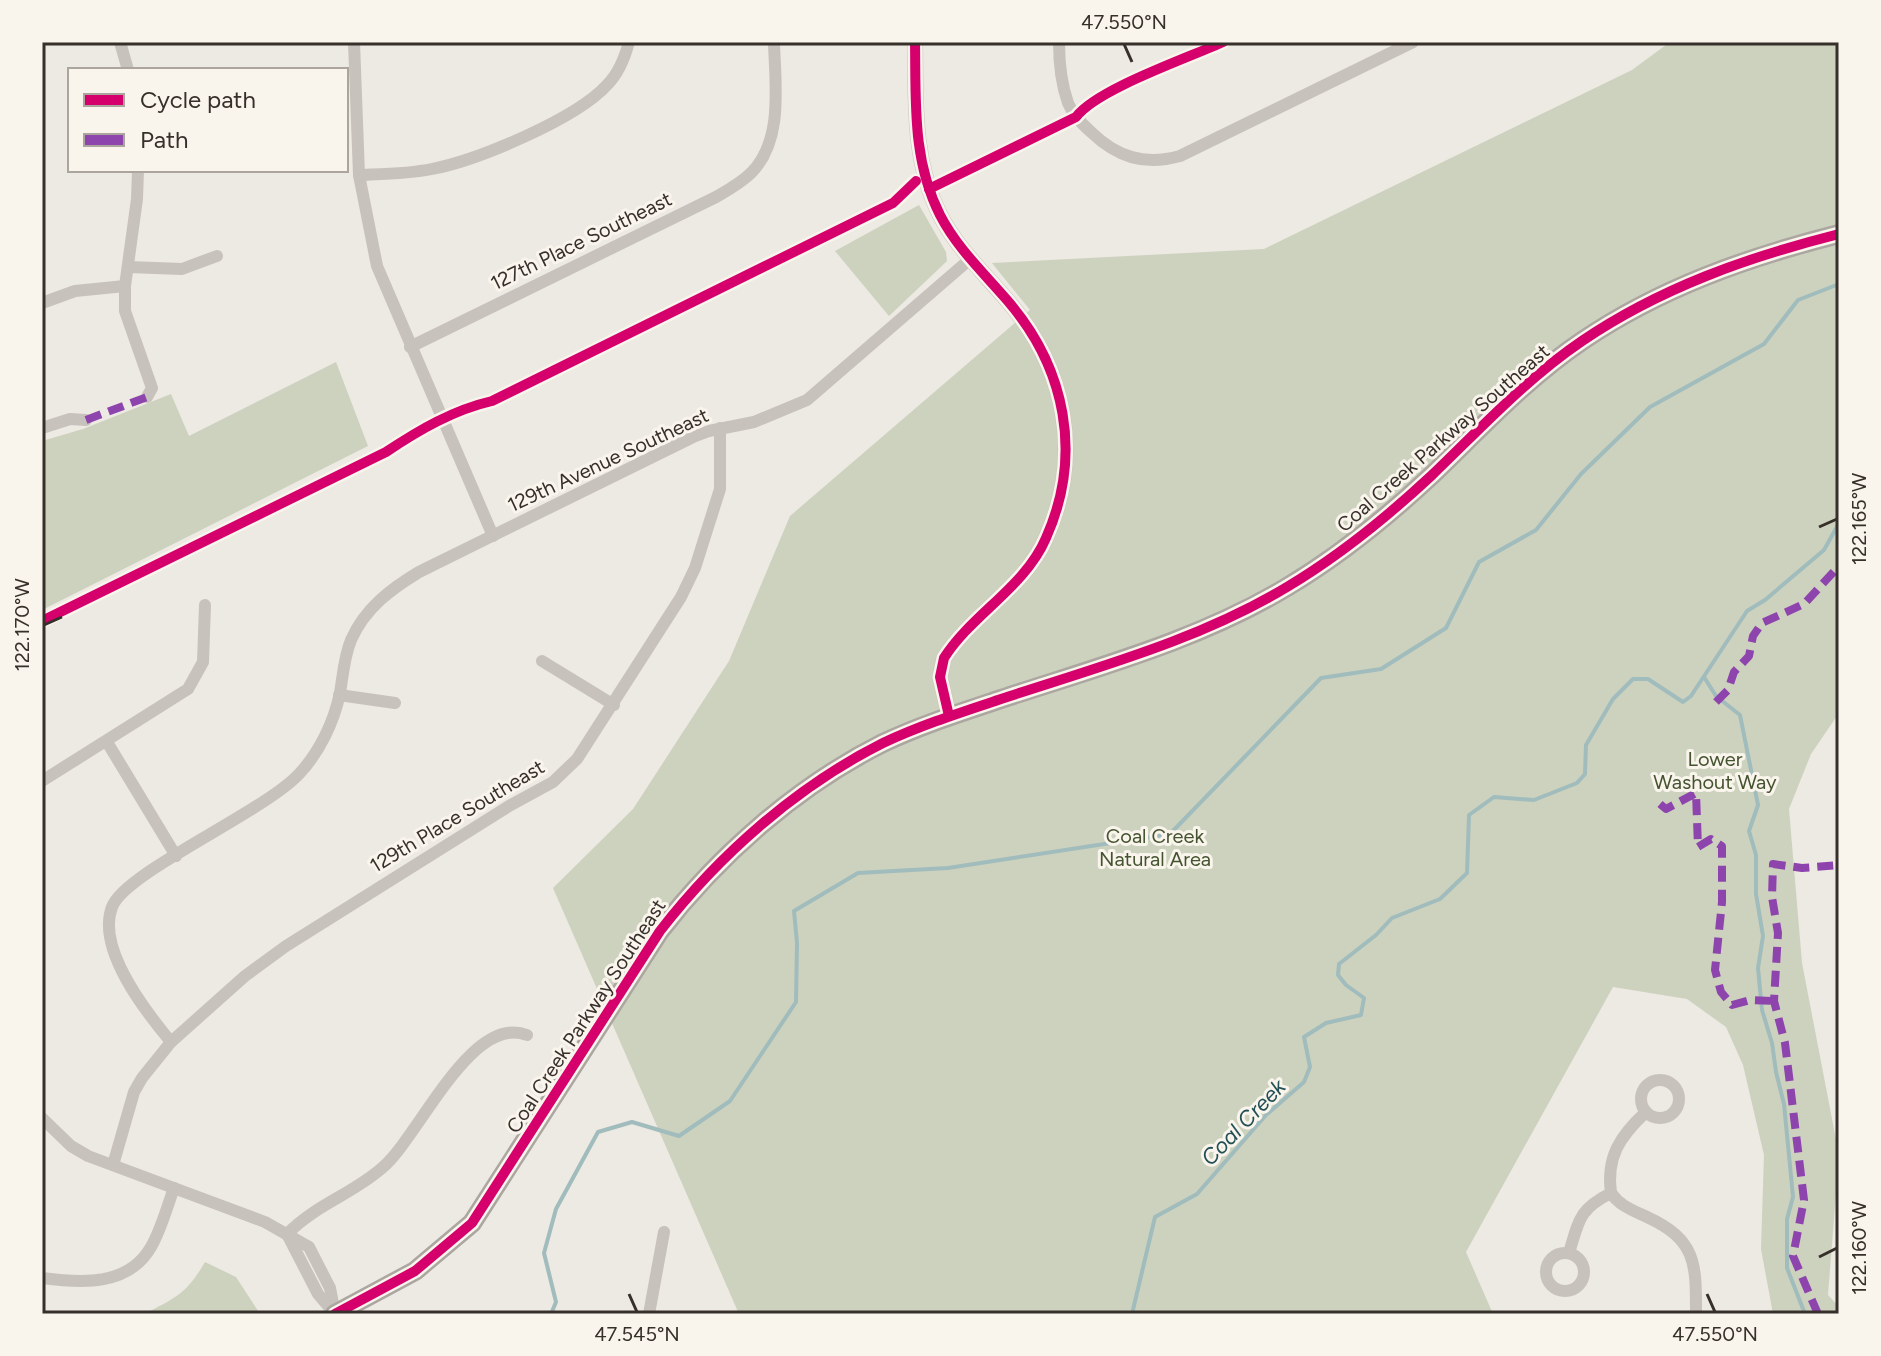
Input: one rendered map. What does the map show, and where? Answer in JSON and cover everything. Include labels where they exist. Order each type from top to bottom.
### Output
[{"type":"main road","name":"Coal Creek Parkway Southeast","points":[[335,1314],[415,1271],[472,1223],[660,931],[687,895],[721,861],[782,809],[858,757],[886,742],[949,716],[1165,645],[1253,607],[1329,560],[1395,509],[1511,398],[1581,341],[1669,292],[1718,269],[1839,234]]},
{"type":"street","points":[[120,42],[127,68]]},
{"type":"street","points":[[354,42],[350,70],[359,175],[377,266],[493,536]]},
{"type":"street","points":[[359,175],[431,170],[480,157],[584,106],[619,69],[629,42]]},
{"type":"street","name":"127th Place Southeast","points":[[410,347],[716,197],[740,182],[762,160],[774,122],[774,42]]},
{"type":"street","points":[[915,42],[918,152],[929,189],[940,217],[969,260],[1022,318],[1045,358],[1063,410],[1067,448],[1065,470],[1052,520],[1035,558],[944,658],[940,677],[949,716]]},
{"type":"street","points":[[1059,42],[1063,84],[1076,117],[1106,146],[1120,154],[1135,159],[1164,160],[1180,156],[1413,42]]},
{"type":"street","points":[[929,189],[1076,117]]},
{"type":"street","points":[[138,172],[125,311],[152,388],[147,397]]},
{"type":"street","points":[[128,267],[182,269],[217,256]]},
{"type":"street","name":"129th Avenue Southeast","points":[[171,1042],[133,995],[113,945],[109,918],[112,907],[127,888],[273,796],[300,773],[323,739],[339,695],[348,648],[370,610],[419,572],[693,437],[754,422],[807,400],[969,260]]},
{"type":"street","points":[[42,303],[75,291],[125,286]]},
{"type":"street","points":[[42,428],[64,420],[86,420]]},
{"type":"street","name":"129th Place Southeast","points":[[113,1165],[134,1092],[155,1059],[245,976],[277,951],[509,806],[553,782],[577,759],[681,597],[695,568],[720,489],[720,428]]},
{"type":"street","points":[[42,781],[188,689],[199,673],[205,646],[205,605]]},
{"type":"street","points":[[542,661],[614,705]]},
{"type":"street","points":[[339,695],[395,703]]},
{"type":"street","points":[[107,742],[176,856]]},
{"type":"street","points":[[287,1234],[317,1207],[354,1189],[386,1165],[407,1142],[463,1061],[497,1035],[518,1031],[527,1035]]},
{"type":"street","points":[[1646,1112],[1612,1156],[1609,1168],[1611,1193],[1622,1206],[1664,1225],[1683,1241],[1695,1270],[1696,1314]]},
{"type":"street","points":[[42,1118],[71,1146],[265,1222],[309,1247],[330,1288],[335,1314]]},
{"type":"street","points":[[42,1278],[89,1283],[121,1273],[152,1247],[174,1188]]},
{"type":"street","points":[[1569,1253],[1583,1213],[1592,1202],[1611,1193]]},
{"type":"street","points":[[649,1314],[664,1232]]},
{"type":"street","points":[[287,1234],[318,1294],[335,1314]]},
{"type":"green space","name":"Coal Creek Natural Area","points":[[1670,42],[1839,42],[1839,713],[1811,754],[1789,809],[1802,963],[1839,1155],[1828,1295],[1839,1307],[1839,1314],[1773,1314],[1761,1249],[1764,1155],[1743,1065],[1726,1027],[1687,999],[1613,987],[1466,1252],[1493,1314],[739,1314],[553,888],[633,809],[729,661],[790,516],[1030,310],[992,263],[1264,249],[1632,70]]},
{"type":"green space","points":[[919,205],[946,252],[947,261],[889,316],[835,251]]},
{"type":"green space","points":[[336,362],[368,446],[42,610],[42,441],[83,429],[171,394],[189,436]]},
{"type":"green space","points":[[205,1262],[236,1277],[260,1314],[144,1314],[180,1294]]},
{"type":"waterway","points":[[551,1314],[556,1302],[544,1253],[556,1209],[598,1132],[632,1122],[679,1136],[730,1101],[796,1002],[794,911],[858,873],[948,868],[1170,834],[1321,678],[1381,669],[1446,628],[1479,562],[1536,530],[1581,474],[1650,407],[1764,344],[1798,300],[1839,284]]},
{"type":"waterway","name":"Coal Creek","points":[[1132,1314],[1155,1217],[1197,1194],[1266,1115],[1304,1082],[1310,1067],[1304,1037],[1326,1023],[1361,1015],[1364,998],[1338,975],[1339,964],[1392,918],[1440,899],[1467,873],[1469,815],[1494,797],[1534,800],[1577,783],[1585,774],[1586,745],[1613,699],[1633,679],[1648,679],[1683,702],[1691,696],[1747,611],[1765,600],[1824,550],[1839,523]]},
{"type":"waterway","points":[[1704,677],[1716,696],[1740,715],[1758,805],[1749,831],[1756,855],[1756,894],[1763,936],[1758,968],[1762,1010],[1784,1104],[1791,1176],[1793,1197],[1787,1219],[1787,1268],[1805,1314]]},
{"type":"marked path","points":[[86,420],[147,397]]},
{"type":"marked path","points":[[1716,702],[1728,690],[1734,672],[1749,656],[1753,636],[1762,623],[1804,604],[1839,566]]},
{"type":"marked path","points":[[1660,804],[1666,809],[1696,793],[1698,847],[1711,839],[1722,846],[1722,902],[1715,970],[1721,992],[1732,1005],[1750,1000],[1774,1001]]},
{"type":"marked path","points":[[1818,1314],[1793,1256],[1804,1200],[1785,1043],[1774,1001],[1778,933],[1772,897],[1773,864],[1802,868],[1839,865]]},
{"type":"cycle path","points":[[915,42],[917,130],[931,194],[954,238],[1027,326],[1043,354],[1055,383],[1065,444],[1064,475],[1057,507],[1037,555],[944,658],[940,677],[949,716]]},
{"type":"cycle path","points":[[929,189],[1076,117],[1087,106],[1123,85],[1223,42]]},
{"type":"cycle path","points":[[42,621],[386,452],[437,422],[492,401],[893,203],[916,181]]},
{"type":"cycle path","points":[[335,1314],[415,1271],[472,1223],[660,931],[734,849],[790,801],[851,760],[897,736],[1147,651],[1253,606],[1306,575],[1362,535],[1414,491],[1504,405],[1582,341],[1642,305],[1706,276],[1839,234]]},
{"type":"park label","name":"Lower Washout Way","points":[[1715,770]]}]
